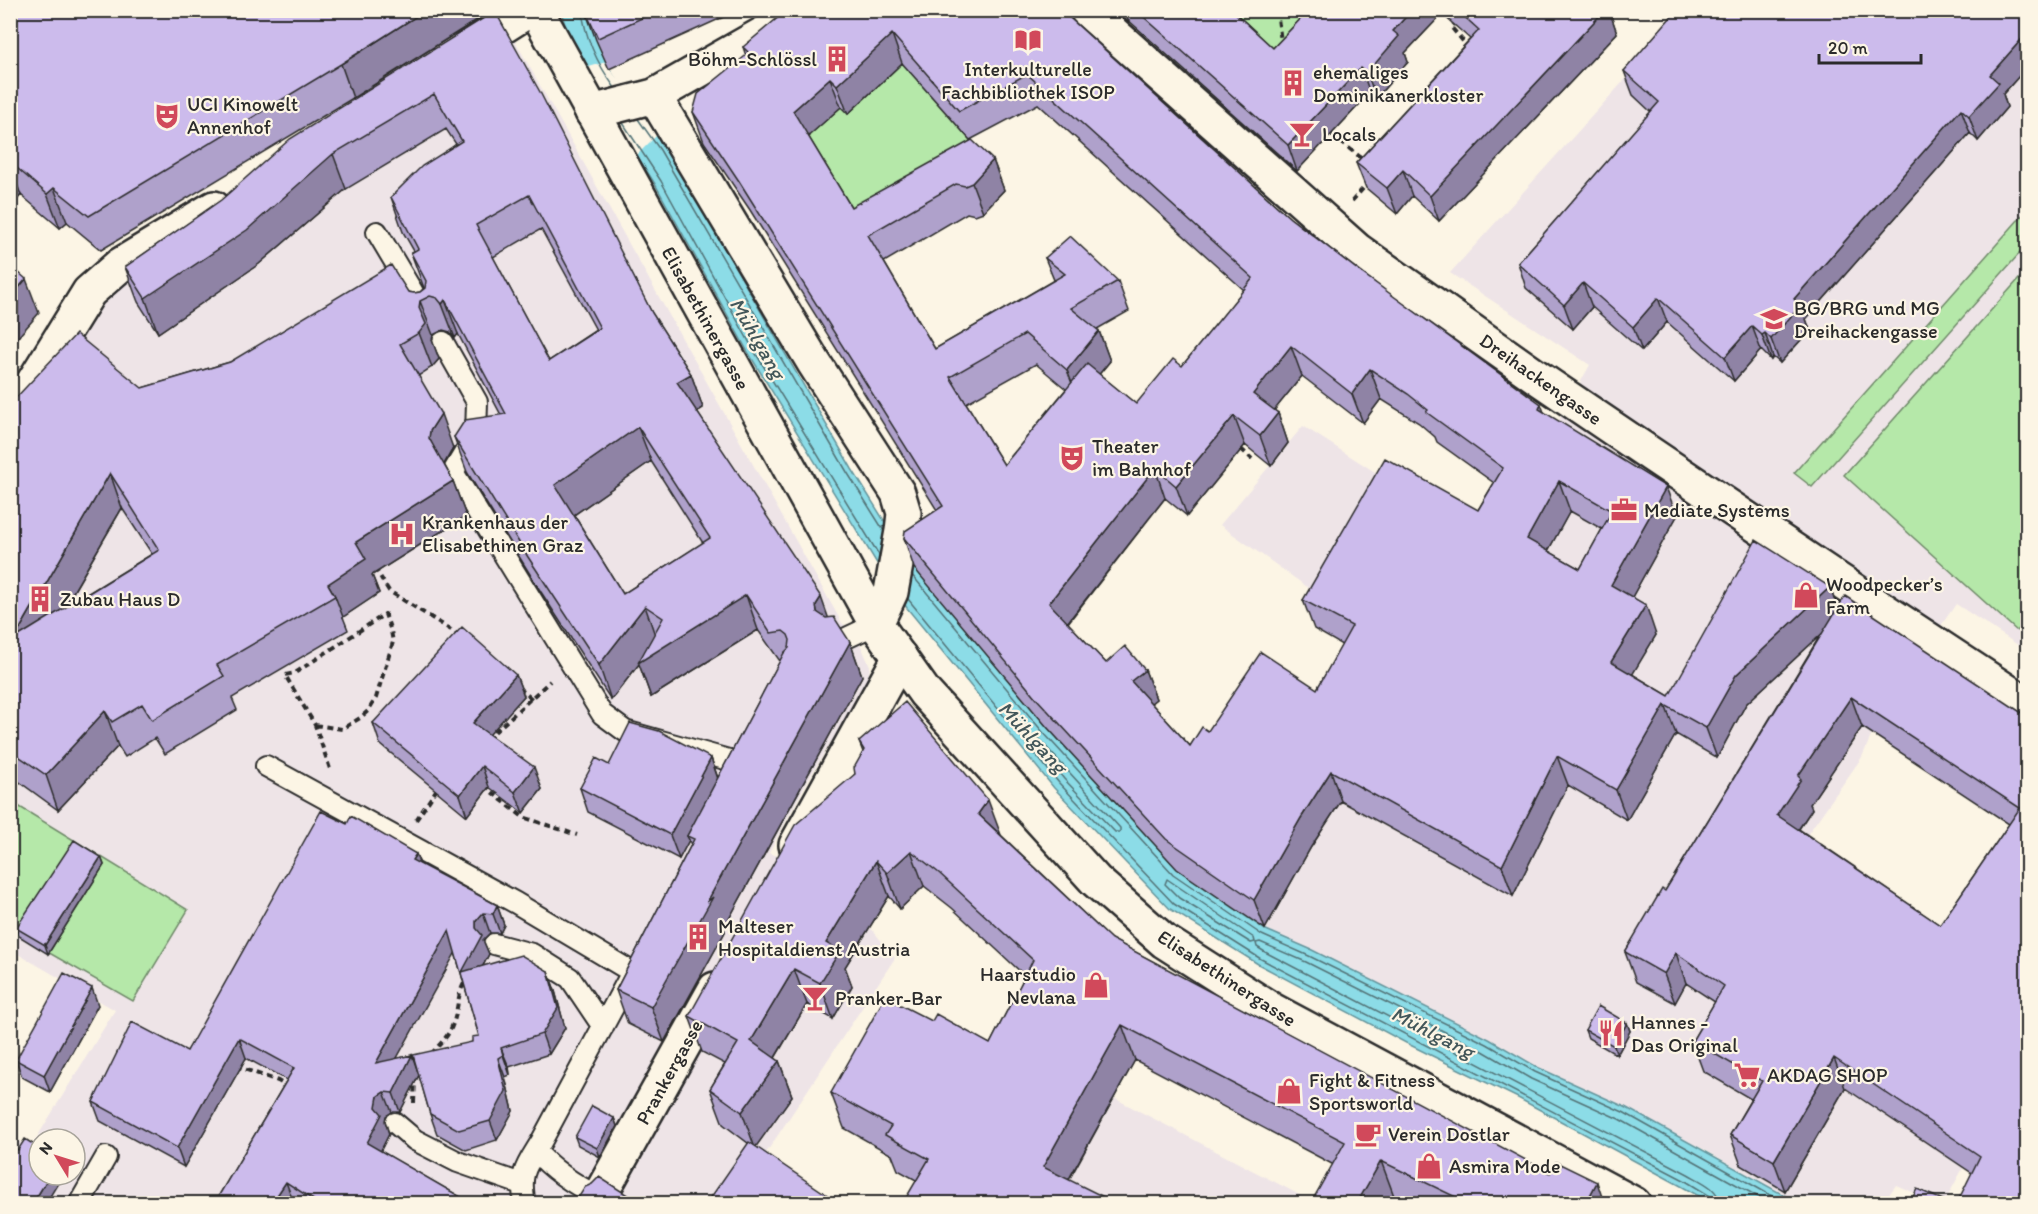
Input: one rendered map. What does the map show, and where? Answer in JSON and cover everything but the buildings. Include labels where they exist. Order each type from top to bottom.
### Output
[{"type":"street","points":[[443,65],[530,10]]},
{"type":"street","name":"Elisabethinergasse","points":[[536,10],[598,111],[876,624],[925,693],[1096,881],[1164,941],[1272,1010],[1634,1203]]},
{"type":"street","points":[[598,111],[645,98],[793,17],[801,10]]},
{"type":"street","name":"Dreihackengasse","points":[[1087,10],[1357,250],[1652,456],[2028,705]]},
{"type":"street","points":[[645,98],[898,493],[904,513],[902,531],[891,592],[876,624]]},
{"type":"street","points":[[10,420],[89,292],[120,265],[242,190]]},
{"type":"street","points":[[780,873],[900,657]]},
{"type":"street","name":"Prankergasse","points":[[597,1200],[727,967]]},
{"type":"lane","points":[[377,232],[427,316]]},
{"type":"lane","points":[[443,342],[477,402],[476,434],[453,472],[602,714],[625,731],[743,764]]},
{"type":"lane","points":[[840,641],[876,624]]},
{"type":"lane","points":[[732,785],[753,745]]},
{"type":"lane","points":[[266,766],[516,903],[632,972]]},
{"type":"lane","points":[[498,945],[532,954],[570,978],[603,1027]]},
{"type":"lane","points":[[401,1128],[416,1140],[523,1194],[525,1168],[643,954]]},
{"type":"lane","points":[[536,1151],[548,1165],[597,1200]]},
{"type":"lane","points":[[79,1203],[106,1157]]},
{"type":"path","points":[[1277,10],[1282,45]]},
{"type":"path","points":[[1458,19],[1451,27],[1473,52]]},
{"type":"path","points":[[1332,135],[1369,164]]},
{"type":"path","points":[[1349,204],[1371,179]]},
{"type":"path","points":[[1241,449],[1252,459]]},
{"type":"path","points":[[371,562],[389,591],[465,639]]},
{"type":"path","points":[[315,725],[342,729],[368,711],[376,698],[393,642],[385,614],[295,673],[285,675],[315,725],[344,810]]},
{"type":"path","points":[[482,744],[570,662]]},
{"type":"path","points":[[515,684],[531,699]]},
{"type":"path","points":[[402,841],[441,784]]},
{"type":"path","points":[[483,786],[523,817],[577,835]]},
{"type":"path","points":[[426,1060],[447,1036],[453,1024],[462,986],[480,967],[491,965],[497,960],[498,945]]},
{"type":"path","points":[[231,1062],[239,1069],[278,1081],[296,1092]]},
{"type":"path","points":[[401,1128],[413,1112],[416,1075]]},
{"type":"shaded area","points":[[1687,11],[2027,11],[2027,645],[2024,649],[1956,604],[1917,660],[1872,734],[1862,757],[1747,920],[2001,1082],[1962,1170],[1944,1203],[1938,1203],[1896,1185],[1883,1203],[1798,1203],[1705,1150],[1537,1067],[1489,1039],[1312,950],[1263,928],[1268,924],[1363,656],[1314,629],[1317,594],[1220,525],[1303,426],[1389,481],[1497,525],[1590,365],[1450,273]]},
{"type":"shaded area","name":"Krankenhaus der Elisabethinen Graz","points":[[514,39],[842,623],[855,633],[870,666],[868,681],[807,782],[769,853],[803,866],[850,902],[895,958],[733,1203],[11,1203],[11,1138],[27,1145],[27,1187],[87,1187],[87,1127],[43,1127],[115,1010],[11,950],[10,446],[107,292]]},
{"type":"shaded area","points":[[1072,1076],[1315,1203],[1005,1204]]},
{"type":"green space","points":[[1213,11],[1341,11],[1282,73]]},
{"type":"green space","points":[[902,63],[970,140],[983,170],[862,237],[802,153],[820,85],[848,114]]},
{"type":"green space","points":[[2027,210],[2027,245],[1812,487],[1794,473]]},
{"type":"green space","points":[[2027,270],[2028,620],[2017,631],[1844,475]]},
{"type":"green space","points":[[10,801],[188,910],[133,1001],[11,931]]},
{"type":"water","name":"Mühlgang","points":[[561,11],[587,11],[609,69],[665,146],[852,469],[911,564],[1047,727],[1177,869],[1264,929],[1312,950],[1489,1039],[1537,1067],[1625,1107],[1798,1203],[1711,1203],[1518,1098],[1406,1043],[1258,964],[1170,909],[1054,788],[907,608],[881,570],[748,352],[655,184],[574,56]]},
{"type":"pier","points":[[606,62],[659,133],[635,157],[582,69]]},
{"type":"place","name":"Interkulturelle Fachbibliothek ISOP","points":[[1028,40]]},
{"type":"place","name":"Böhm-Schlössl","points":[[837,59]]},
{"type":"place","name":"ehemaliges Dominikanerkloster","points":[[1293,83]]},
{"type":"place","name":"UCI Kinowelt Annenhof","points":[[167,116]]},
{"type":"place","name":"Locals","points":[[1302,134]]},
{"type":"place","name":"BG/BRG und MG Dreihackengasse","points":[[1774,319]]},
{"type":"place","name":"Theater im Bahnhof","points":[[1072,458]]},
{"type":"place","name":"Mediate Systems","points":[[1624,510]]},
{"type":"place","name":"Krankenhaus der Elisabethinen Graz","points":[[402,534]]},
{"type":"place","name":"Woodpecker’s Farm","points":[[1806,595]]},
{"type":"place","name":"Zubau Haus D","points":[[40,599]]},
{"type":"place","name":"Malteser Hospitaldienst Austria","points":[[698,937]]},
{"type":"place","name":"Haarstudio Nevlana","points":[[1096,985]]},
{"type":"place","name":"Pranker-Bar","points":[[815,998]]},
{"type":"place","name":"Hannes - Das Original","points":[[1611,1033]]},
{"type":"place","name":"AKDAG SHOP","points":[[1747,1075]]},
{"type":"place","name":"Fight & Fitness Sportsworld","points":[[1289,1091]]},
{"type":"place","name":"Verein Dostlar","points":[[1368,1134]]},
{"type":"place","name":"Asmira Mode","points":[[1429,1166]]}]
